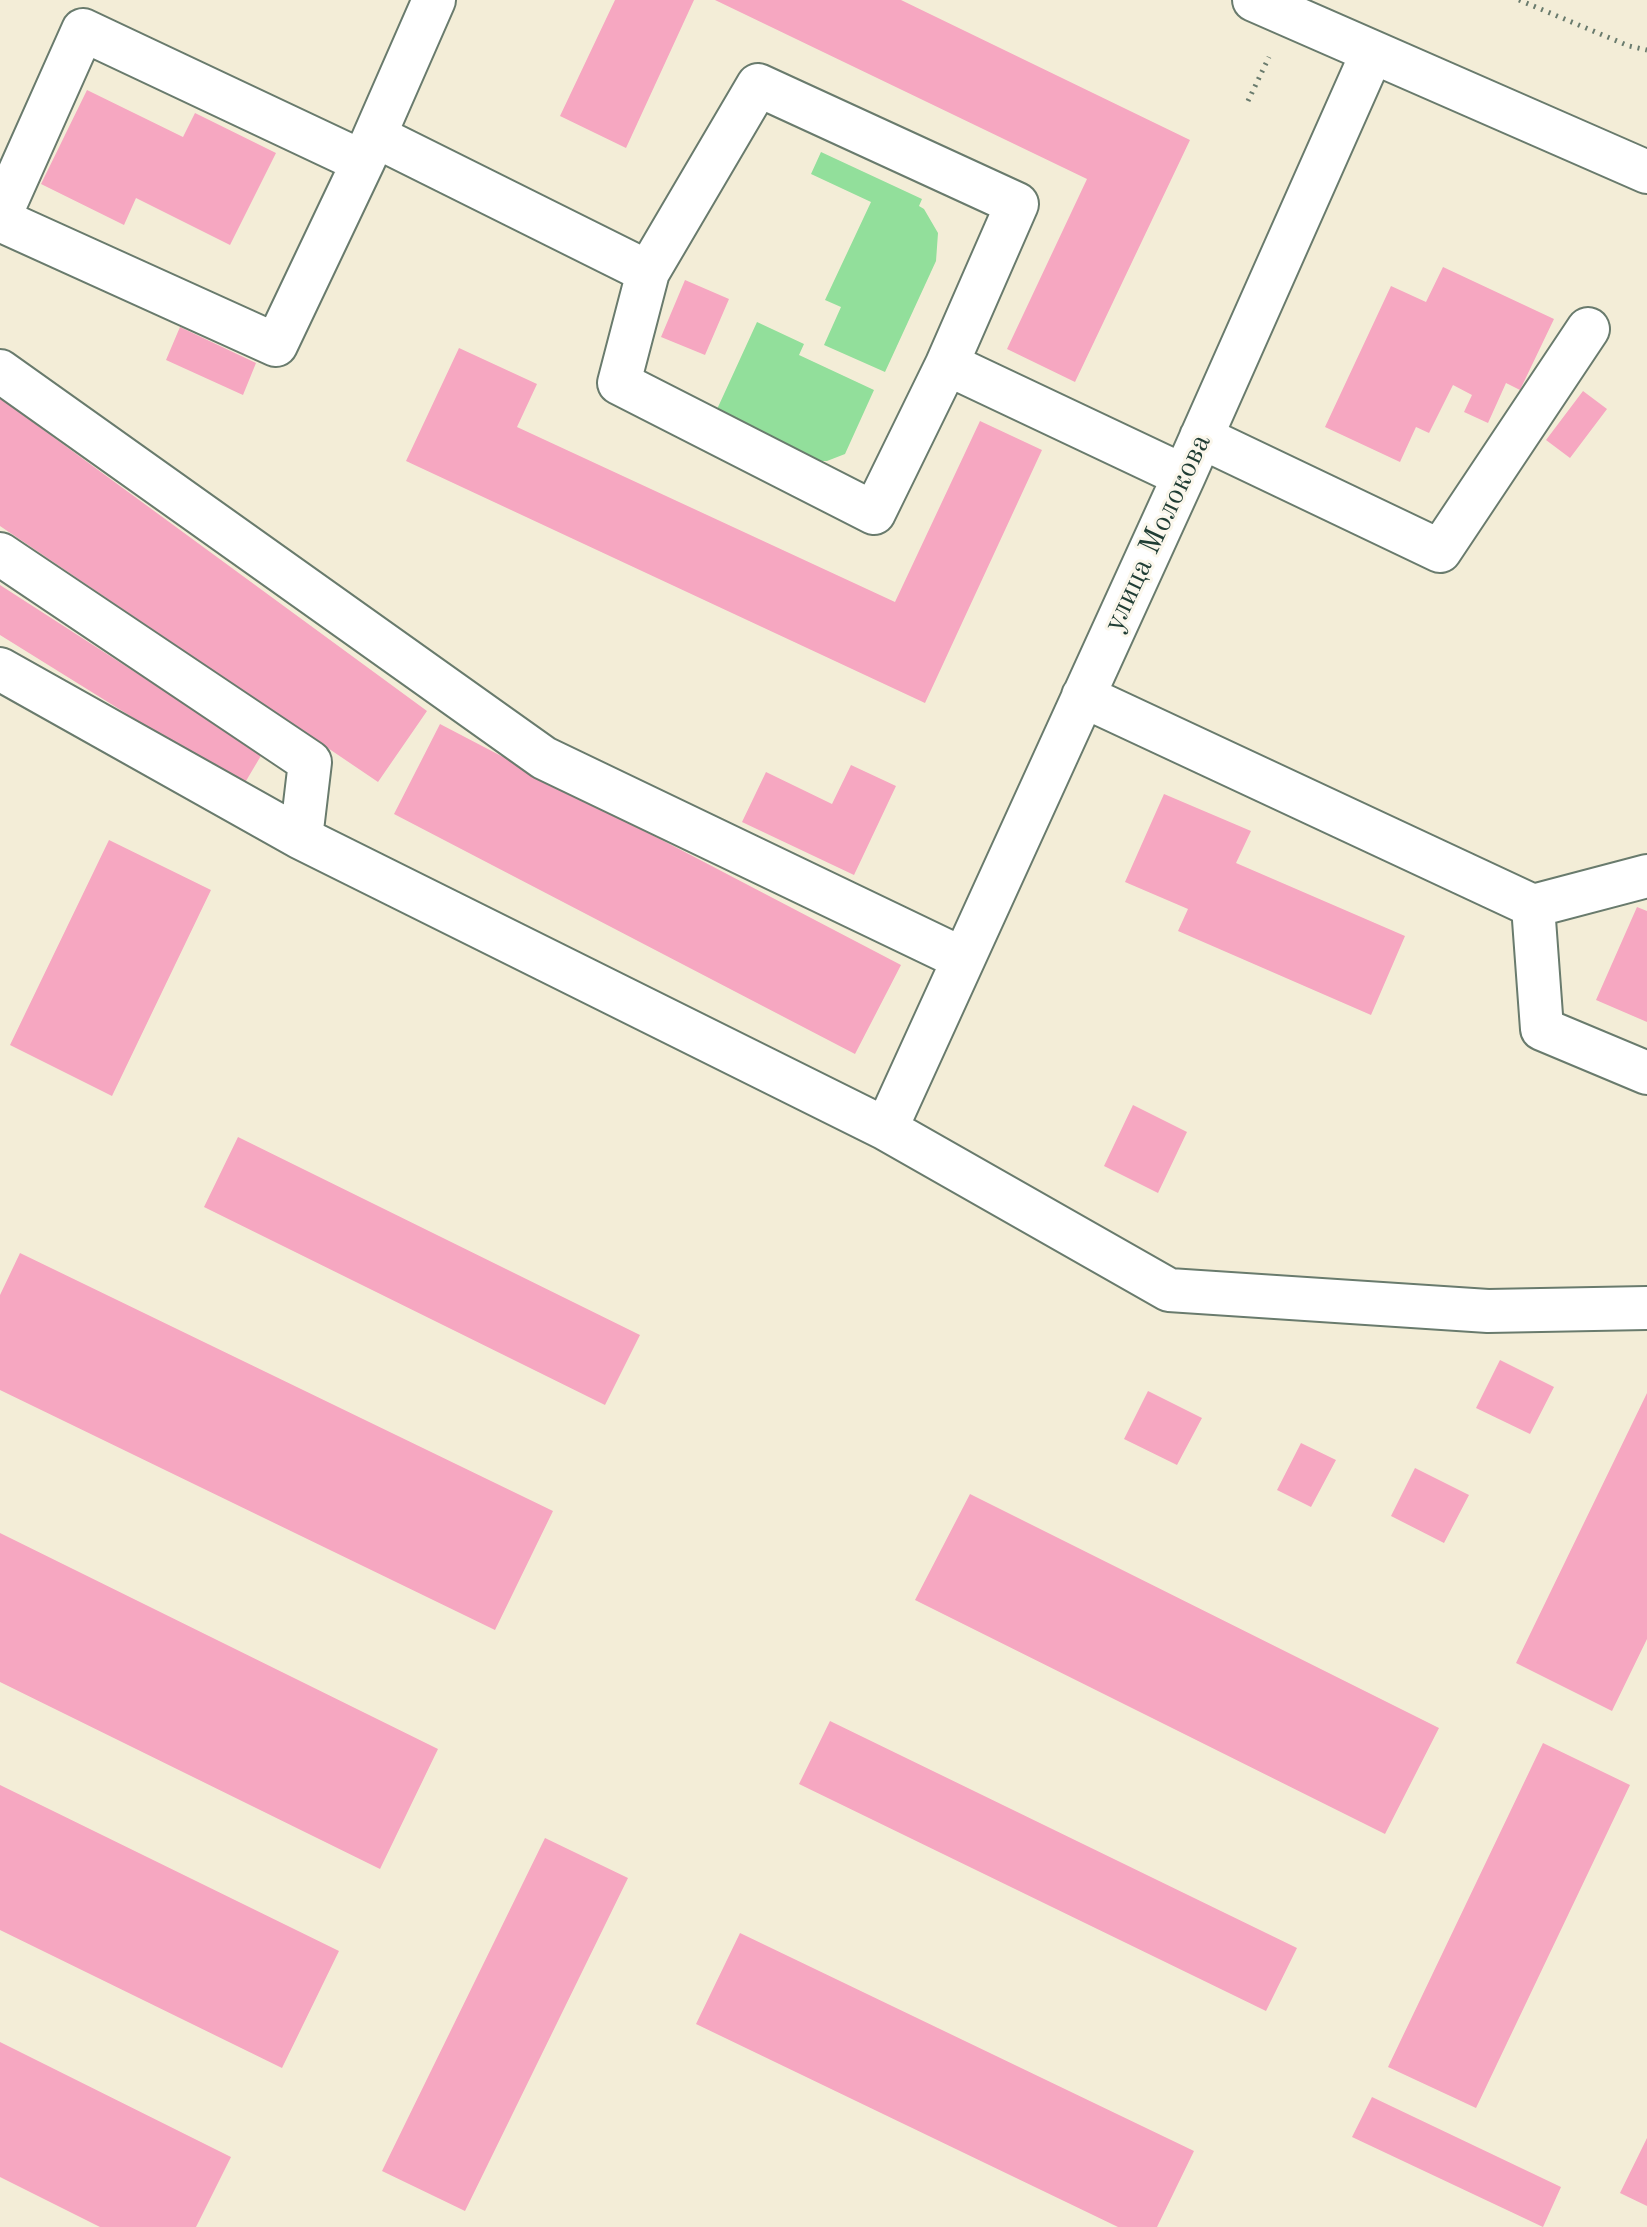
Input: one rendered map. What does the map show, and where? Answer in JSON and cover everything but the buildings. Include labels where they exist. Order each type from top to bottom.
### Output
[{"type":"street","points":[[434,0],[369,149],[276,345],[0,218],[83,30],[369,149],[648,272]]},
{"type":"street","points":[[1254,0],[1647,172]]},
{"type":"street","name":"улица Молокова","points":[[886,1129],[1184,476],[1372,53]]},
{"type":"street","points":[[758,85],[1017,204],[947,364],[874,513],[619,383],[648,272],[758,85]]},
{"type":"street","points":[[1201,437],[1440,551],[1588,329]]},
{"type":"street","points":[[947,364],[1184,476]]},
{"type":"street","points":[[0,371],[544,758],[963,959]]},
{"type":"street","points":[[0,554],[310,762],[301,838]]},
{"type":"street","points":[[0,669],[301,838],[886,1129],[1169,1290],[1488,1311],[1647,1308]]},
{"type":"street","points":[[1083,696],[1533,906],[1647,876]]},
{"type":"street","points":[[1533,906],[1542,1029],[1647,1073]]},
{"type":"path","points":[[1519,0],[1629,46],[1647,50]]},
{"type":"path","points":[[1248,101],[1269,57]]},
{"type":"green space","points":[[821,152],[922,199],[919,206],[938,233],[936,261],[885,372],[824,345],[841,307],[825,300],[871,202],[811,174]]},
{"type":"green space","points":[[757,322],[804,344],[799,355],[874,390],[845,454],[827,461],[807,461],[713,418]]}]
